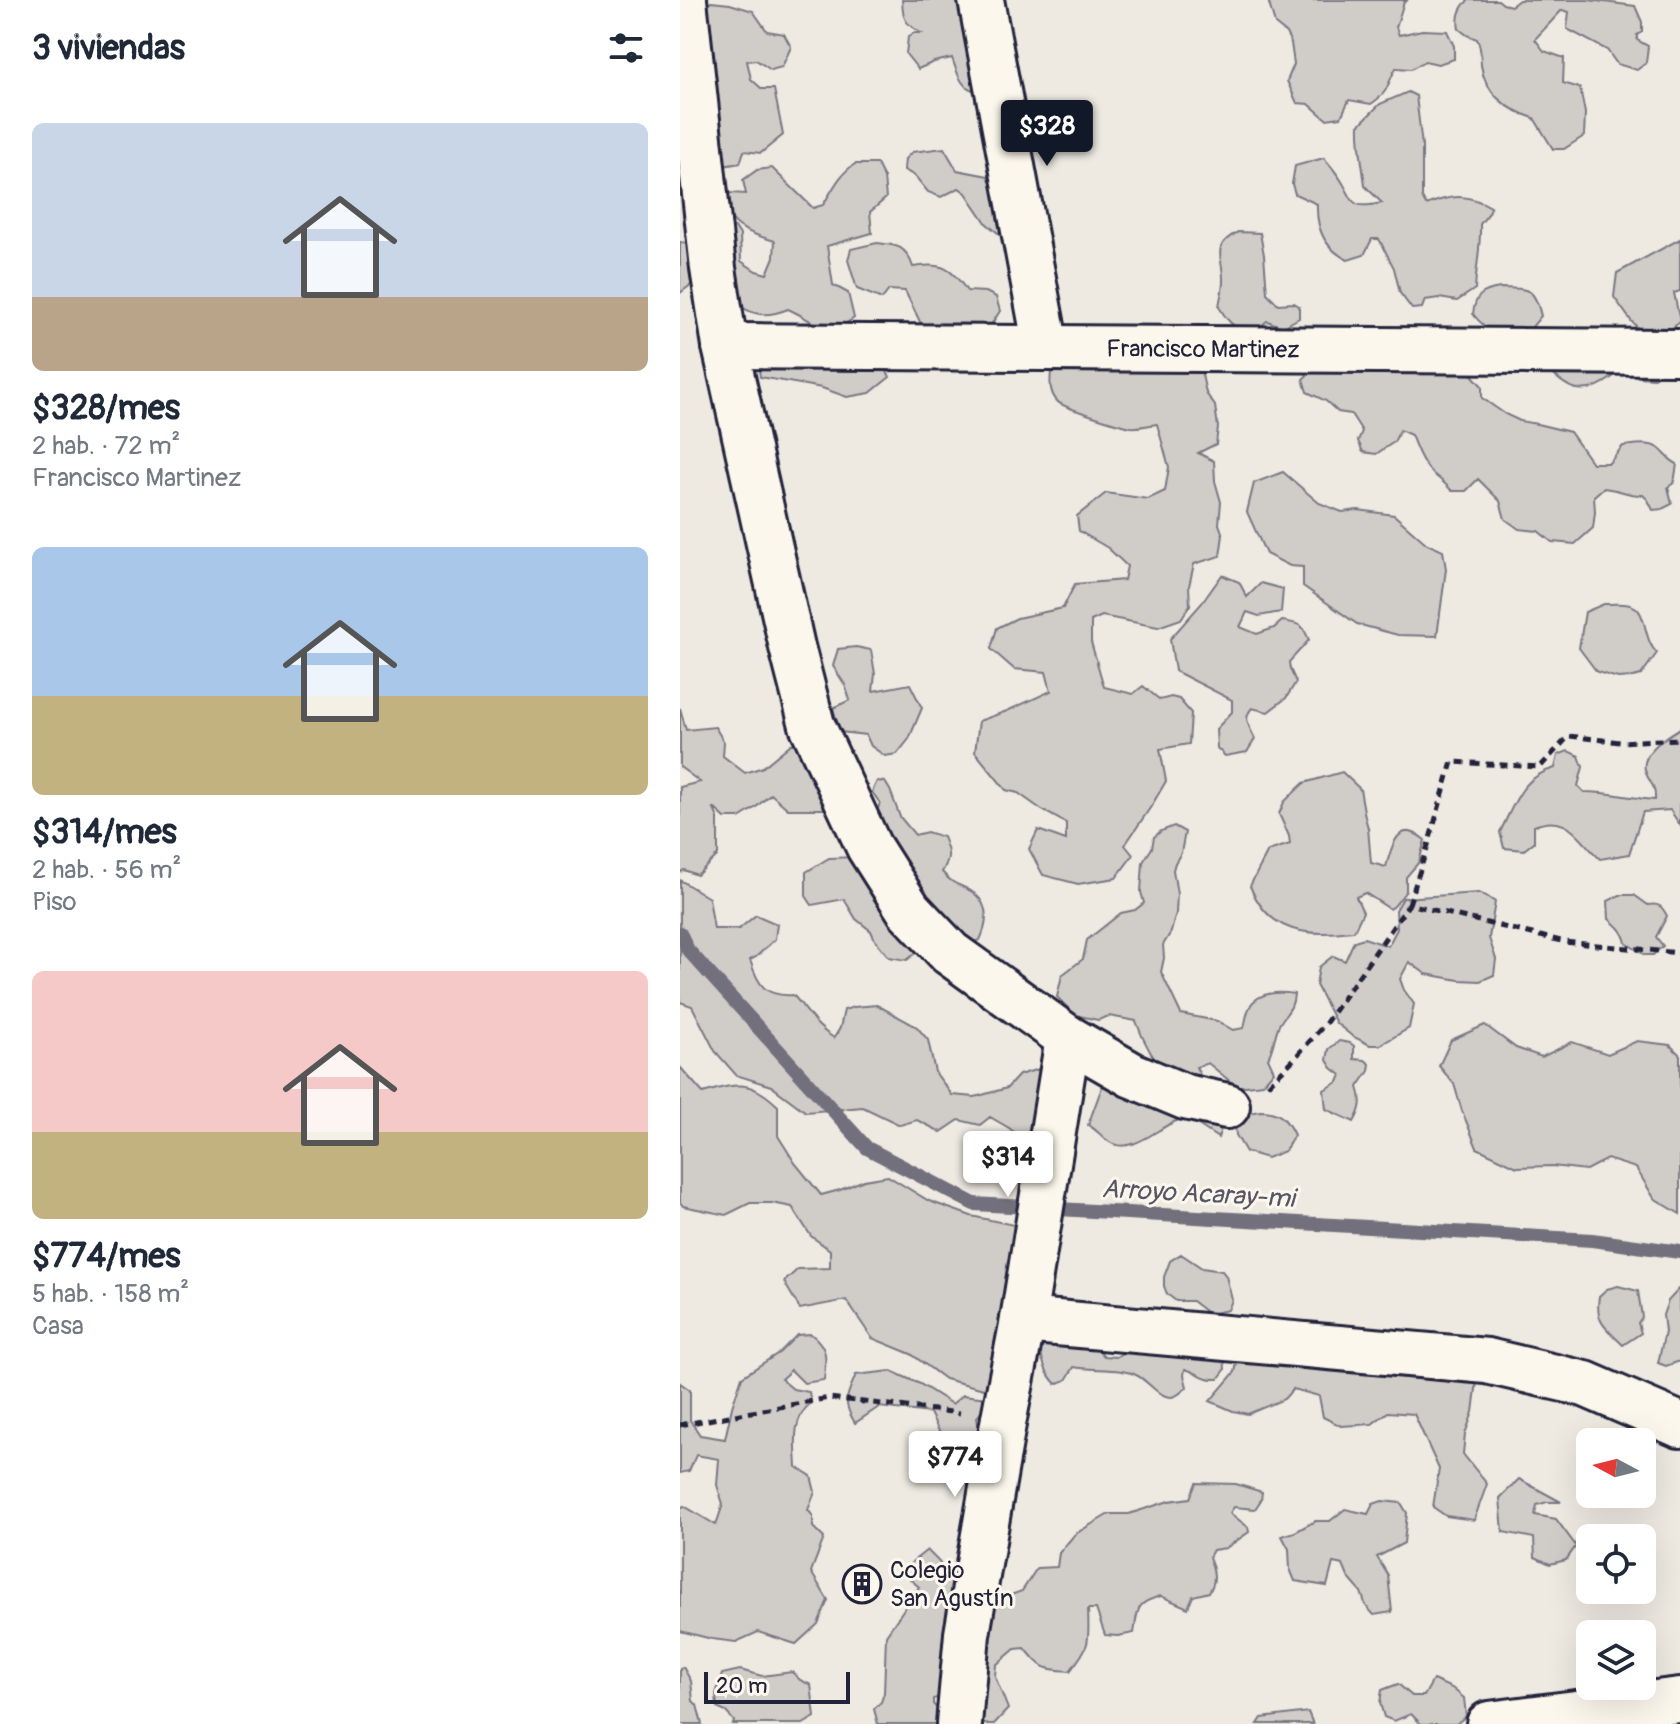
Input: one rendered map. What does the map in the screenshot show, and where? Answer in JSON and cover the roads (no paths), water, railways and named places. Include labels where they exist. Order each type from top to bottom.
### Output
[{"type":"street","points":[[684,0],[713,268],[725,346],[812,725],[869,847],[909,910],[950,953],[1068,1038],[1132,1075],[1185,1097],[1227,1106]]},
{"type":"street","points":[[981,0],[1046,348]]},
{"type":"street","name":"Francisco Martinez","points":[[725,346],[1680,352]]},
{"type":"street","points":[[959,1724],[967,1634],[1026,1302],[1068,1038]]},
{"type":"street","points":[[1026,1302],[1487,1361],[1585,1384],[1680,1425]]},
{"type":"street","points":[[1489,1724],[1680,1700]]},
{"type":"waterway","name":"Arroyo Acaray-mi","points":[[680,933],[688,950],[867,1148],[974,1204],[1592,1240],[1680,1252]]},
{"type":"place","name":"Colegio San Agustín","points":[[862,1584]]}]
